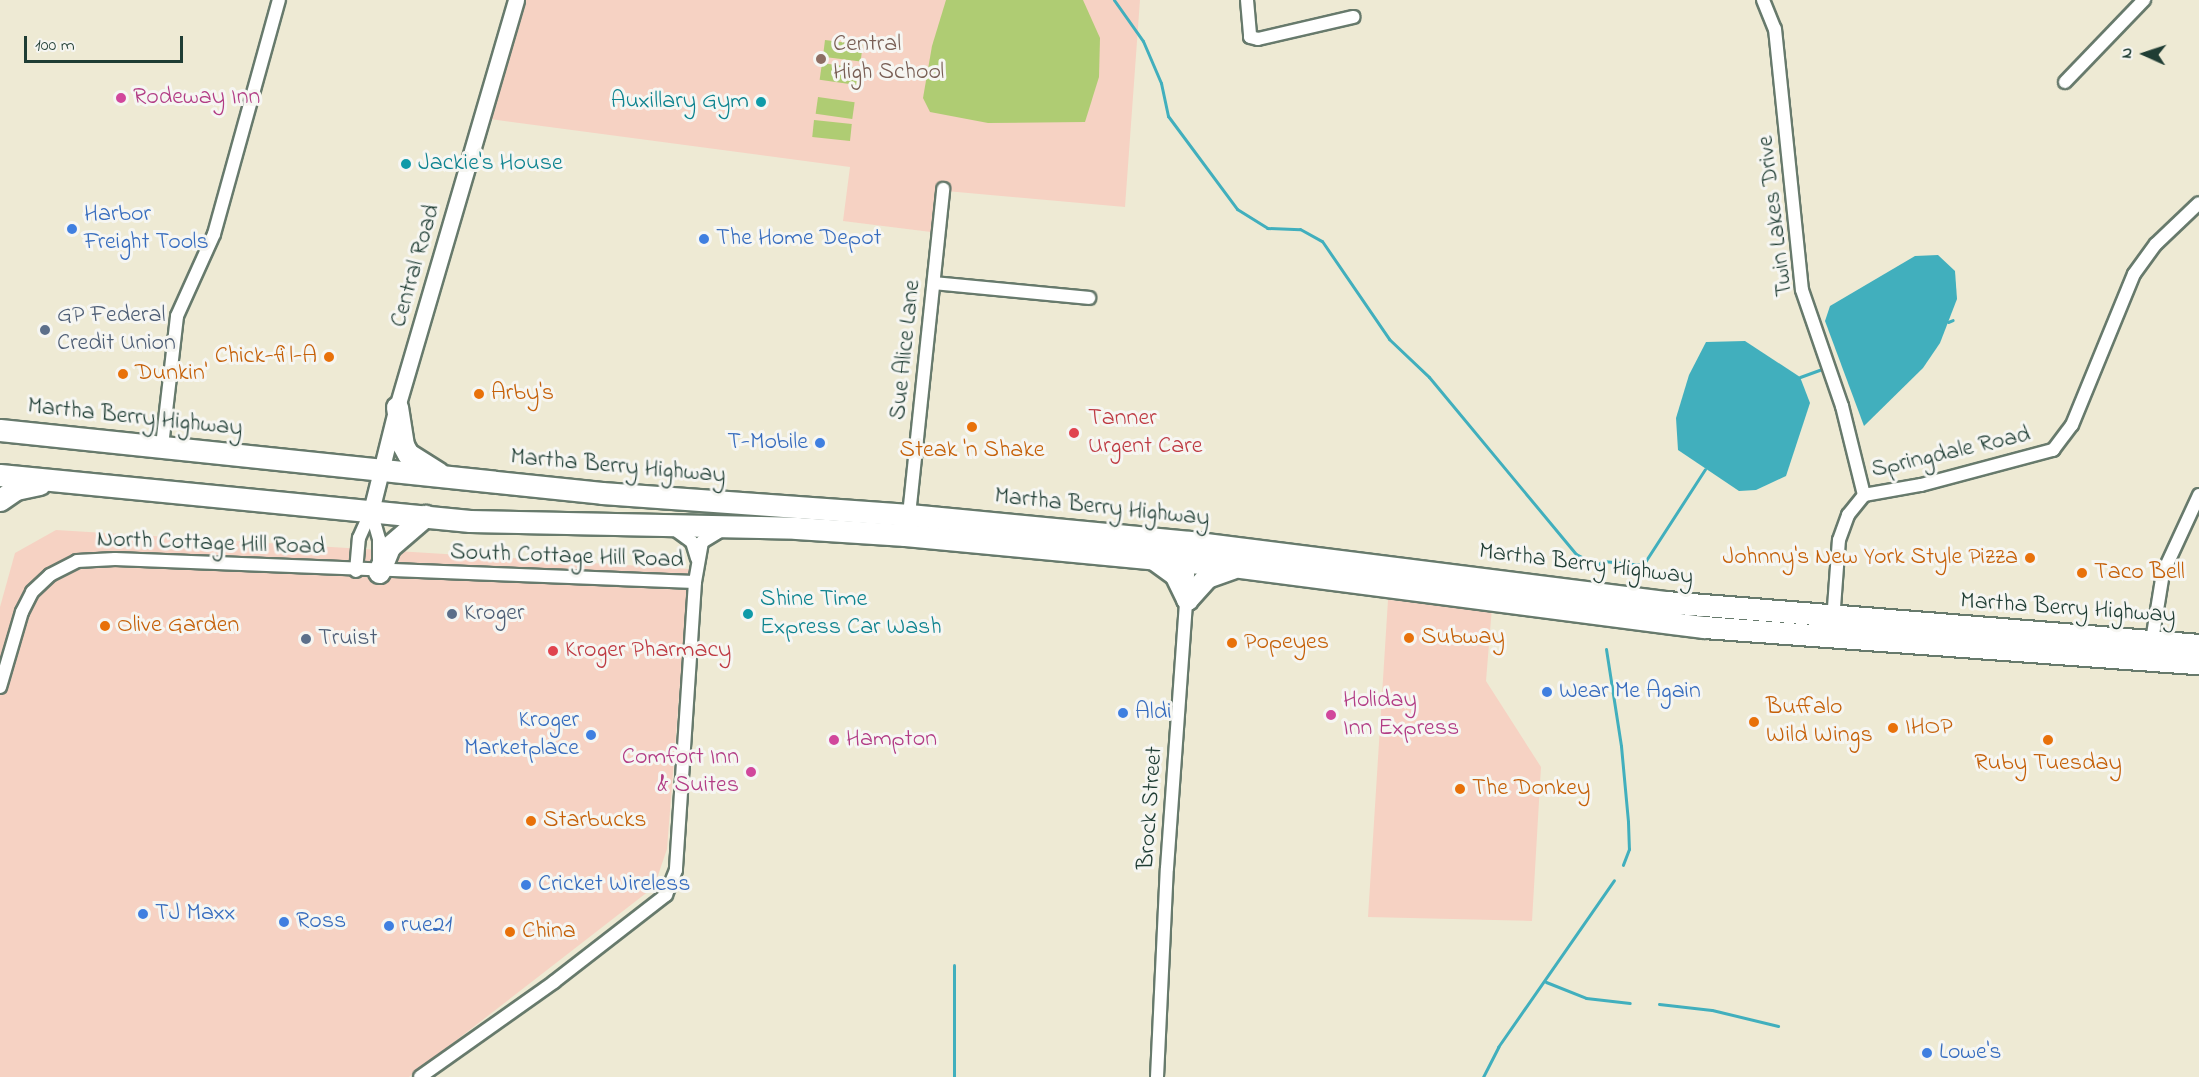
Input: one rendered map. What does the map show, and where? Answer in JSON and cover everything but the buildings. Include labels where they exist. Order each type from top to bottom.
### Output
[{"type":"highway","points":[[397,407],[403,446],[408,454],[444,476]]},
{"type":"highway","name":"Martha Berry Highway","points":[[0,430],[907,525],[2150,650],[2199,663]]},
{"type":"highway","name":"Martha Berry Highway","points":[[0,475],[425,516],[669,526],[907,525],[1152,558],[1190,552],[1239,567],[1694,626],[1828,639],[2150,650],[2199,645]]},
{"type":"highway","points":[[0,500],[16,489],[54,481]]},
{"type":"highway","points":[[379,572],[389,547],[425,516]]},
{"type":"highway","points":[[1152,558],[1175,574],[1187,599],[1207,577],[1239,567]]},
{"type":"street","points":[[162,446],[177,316],[214,234],[279,0]]},
{"type":"street","name":"Central Road","points":[[356,571],[359,538],[371,511],[379,470],[516,0]]},
{"type":"street","points":[[1247,0],[1250,37],[1258,39],[1353,17]]},
{"type":"street","name":"Twin Lakes Drive","points":[[1763,0],[1775,29],[1802,290],[1842,406],[1864,495]]},
{"type":"street","points":[[2065,82],[2144,0]]},
{"type":"street","name":"Sue Alice Lane","points":[[907,525],[943,189]]},
{"type":"street","name":"Springdale Road","points":[[1828,639],[1833,618],[1839,540],[1848,515],[1864,495],[1921,485],[2053,450],[2072,425],[2134,274],[2156,244],[2199,203]]},
{"type":"street","points":[[934,283],[1089,298]]},
{"type":"street","points":[[2150,650],[2163,573],[2199,495]]},
{"type":"street","name":"Central Road","points":[[371,511],[379,539],[379,572]]},
{"type":"street","points":[[669,526],[692,542],[697,559]]},
{"type":"street","points":[[695,582],[697,559],[702,542],[730,527]]},
{"type":"street","name":"Brock Street","points":[[1157,1077],[1167,868],[1190,552]]},
{"type":"street","name":"North Cottage Hill Road","points":[[0,687],[22,612],[32,592],[51,575],[77,561],[115,559],[356,571]]},
{"type":"street","name":"South Cottage Hill Road","points":[[356,571],[695,582],[676,870],[666,895],[554,982],[420,1077]]},
{"type":"shaded area","name":"Central High School","points":[[523,0],[1140,0],[1125,207],[935,190],[931,232],[843,221],[850,167],[490,119]]},
{"type":"shaded area","points":[[56,530],[689,569],[667,849],[654,887],[409,1077],[0,1077],[0,607],[15,553]]},
{"type":"shaded area","points":[[1388,600],[1492,607],[1486,681],[1541,767],[1532,921],[1368,917]]},
{"type":"green space","points":[[946,0],[1083,0],[1100,38],[1099,77],[1085,122],[988,123],[930,112],[923,98],[932,46]]},
{"type":"green space","points":[[825,40],[863,45],[861,62],[823,57]]},
{"type":"green space","points":[[822,63],[859,68],[856,85],[820,80]]},
{"type":"green space","points":[[818,97],[855,102],[852,119],[816,114]]},
{"type":"green space","points":[[814,120],[852,124],[850,141],[812,137]]},
{"type":"water","points":[[1938,255],[1955,271],[1957,299],[1940,343],[1923,368],[1864,426],[1825,321],[1830,306],[1915,256]]},
{"type":"water","points":[[1745,341],[1800,377],[1810,403],[1786,476],[1756,490],[1739,491],[1678,450],[1676,418],[1689,375],[1706,342]]},
{"type":"waterway","points":[[1114,0],[1143,41],[1161,83],[1168,116],[1237,209],[1267,228],[1300,229],[1322,241],[1389,339],[1429,377],[1576,554],[1597,565],[1603,561],[1643,565],[1705,469]]},
{"type":"waterway","points":[[1948,322],[1953,320]]},
{"type":"waterway","points":[[1800,377],[1825,368]]},
{"type":"waterway","points":[[1606,649],[1621,746],[1628,822],[1629,849],[1623,865]]},
{"type":"waterway","points":[[1483,1077],[1498,1047],[1614,880]]},
{"type":"waterway","points":[[954,965],[954,1077]]},
{"type":"waterway","points":[[1546,982],[1586,998],[1630,1003]]},
{"type":"waterway","points":[[1659,1004],[1712,1010],[1778,1026]]},
{"type":"place","name":"Central High School","points":[[821,59]]},
{"type":"place","name":"Rodeway Inn","points":[[121,98]]},
{"type":"place","name":"Auxillary Gym","points":[[761,102]]},
{"type":"place","name":"Jackie's House","points":[[406,164]]},
{"type":"place","name":"Harbor Freight Tools","points":[[72,229]]},
{"type":"place","name":"The Home Depot","points":[[704,239]]},
{"type":"place","name":"GP Federal Credit Union","points":[[45,330]]},
{"type":"place","name":"Chick-fil-A","points":[[329,357]]},
{"type":"place","name":"Dunkin'","points":[[123,374]]},
{"type":"place","name":"Arby's","points":[[479,394]]},
{"type":"place","name":"Steak 'n Shake","points":[[972,427]]},
{"type":"place","name":"Tanner Urgent Care","points":[[1074,433]]},
{"type":"place","name":"T-Mobile","points":[[820,443]]},
{"type":"place","name":"Johnny's New York Style Pizza","points":[[2030,558]]},
{"type":"place","name":"Taco Bell","points":[[2082,573]]},
{"type":"place","name":"Kroger","points":[[452,614]]},
{"type":"place","name":"Shine Time Express Car Wash","points":[[748,614]]},
{"type":"place","name":"Olive Garden","points":[[105,626]]},
{"type":"place","name":"Subway","points":[[1409,638]]},
{"type":"place","name":"Truist","points":[[306,639]]},
{"type":"place","name":"Popeyes","points":[[1232,643]]},
{"type":"place","name":"Kroger Pharmacy","points":[[553,651]]},
{"type":"place","name":"Wear Me Again","points":[[1547,692]]},
{"type":"place","name":"Aldi","points":[[1123,713]]},
{"type":"place","name":"Holiday Inn Express","points":[[1331,715]]},
{"type":"place","name":"Buffalo Wild Wings","points":[[1754,722]]},
{"type":"place","name":"IHOP","points":[[1893,728]]},
{"type":"place","name":"Kroger Marketplace","points":[[591,735]]},
{"type":"place","name":"Hampton","points":[[834,740]]},
{"type":"place","name":"Ruby Tuesday","points":[[2048,740]]},
{"type":"place","name":"Comfort Inn & Suites","points":[[751,772]]},
{"type":"place","name":"The Donkey","points":[[1460,789]]},
{"type":"place","name":"Starbucks","points":[[531,821]]},
{"type":"place","name":"Cricket Wireless","points":[[526,885]]},
{"type":"place","name":"TJ Maxx","points":[[143,914]]},
{"type":"place","name":"Ross","points":[[284,922]]},
{"type":"place","name":"rue21","points":[[389,926]]},
{"type":"place","name":"China","points":[[510,932]]},
{"type":"place","name":"Lowe's","points":[[1927,1053]]}]
